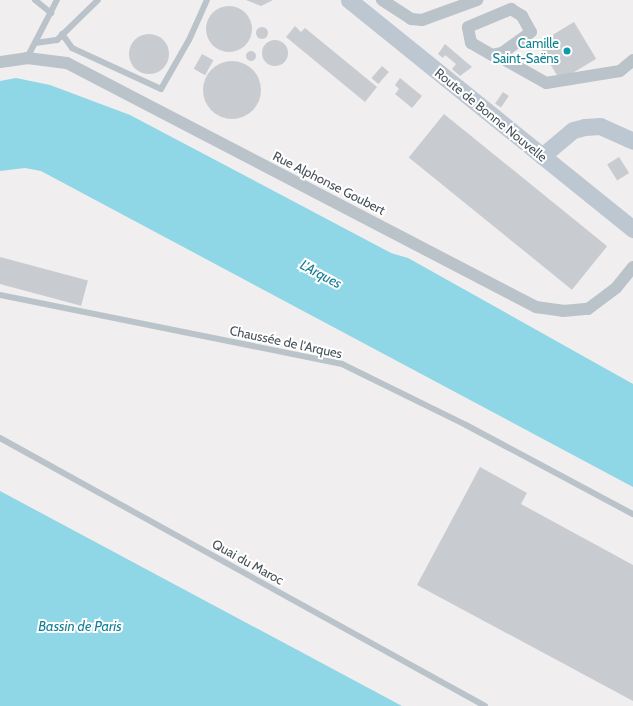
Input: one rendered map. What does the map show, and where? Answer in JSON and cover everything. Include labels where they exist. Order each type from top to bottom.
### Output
[{"type":"main road","name":"Route de Bonne Nouvelle","points":[[349,0],[633,229]]},
{"type":"main road","points":[[542,156],[573,130],[585,127],[600,126],[633,141]]},
{"type":"street","points":[[382,0],[411,19],[422,20],[477,0]]},
{"type":"street","points":[[511,9],[522,16],[530,32],[502,52],[492,55],[471,43],[468,27],[511,9]]},
{"type":"street","points":[[502,52],[506,61],[546,83],[620,70],[633,60]]},
{"type":"street","name":"Rue Alphonse Goubert","points":[[0,62],[27,58],[67,63],[536,306],[563,311],[588,310],[616,288],[633,267]]},
{"type":"lane","points":[[35,0],[51,13]]},
{"type":"lane","points":[[27,58],[57,0]]},
{"type":"lane","points":[[35,43],[57,40],[98,0]]},
{"type":"lane","points":[[62,34],[72,48],[160,89],[189,40],[207,0]]},
{"type":"lane","name":"Chaussée de l'Arques","points":[[0,295],[342,364],[466,425],[633,514]]},
{"type":"lane","name":"Quai du Maroc","points":[[0,438],[485,706]]},
{"type":"water","name":"L'Arques","points":[[16,78],[50,85],[130,115],[391,253],[408,258],[633,384],[633,487],[41,171],[25,168],[0,171],[0,81]]},
{"type":"water","name":"Bassin de Paris","points":[[0,491],[402,706],[0,706]]},
{"type":"building","points":[[246,0],[273,0],[261,6]]},
{"type":"building","points":[[229,6],[242,10],[248,16],[252,29],[248,42],[242,48],[229,52],[216,48],[210,42],[206,29],[210,16],[216,10]]},
{"type":"building","name":"Camille Saint-Saëns","points":[[574,22],[596,59],[560,80],[538,44]]},
{"type":"building","points":[[295,26],[301,32],[305,28],[377,87],[365,102],[286,37]]},
{"type":"building","points":[[260,27],[264,27],[268,33],[264,39],[260,39],[256,35],[256,31]]},
{"type":"building","points":[[149,34],[163,40],[169,54],[163,68],[149,74],[135,68],[129,54],[135,40]]},
{"type":"building","points":[[275,40],[284,44],[288,53],[284,62],[275,66],[266,62],[262,53],[266,44]]},
{"type":"building","points":[[445,44],[472,67],[460,76],[452,69],[456,64],[445,55],[443,58],[438,54]]},
{"type":"building","points":[[249,51],[253,51],[255,52],[255,60],[249,61],[246,58],[246,54]]},
{"type":"building","points":[[202,54],[213,60],[205,75],[194,69]]},
{"type":"building","points":[[232,61],[248,66],[256,74],[261,90],[256,106],[248,114],[232,119],[216,114],[208,106],[203,90],[208,74],[216,66]]},
{"type":"building","points":[[382,66],[389,72],[378,84],[372,78]]},
{"type":"building","points":[[400,78],[422,96],[412,108],[395,94],[399,89],[395,85]]},
{"type":"building","points":[[503,92],[509,96],[501,108],[495,104]]},
{"type":"building","points":[[444,114],[607,246],[572,290],[409,158]]},
{"type":"building","points":[[619,157],[629,173],[617,181],[607,164]]},
{"type":"building","points":[[0,257],[88,281],[81,306],[0,284]]},
{"type":"building","points":[[480,467],[527,493],[521,504],[633,565],[633,701],[417,585]]},
{"type":"place","name":"Camille Saint-Saëns","points":[[567,51]]}]
